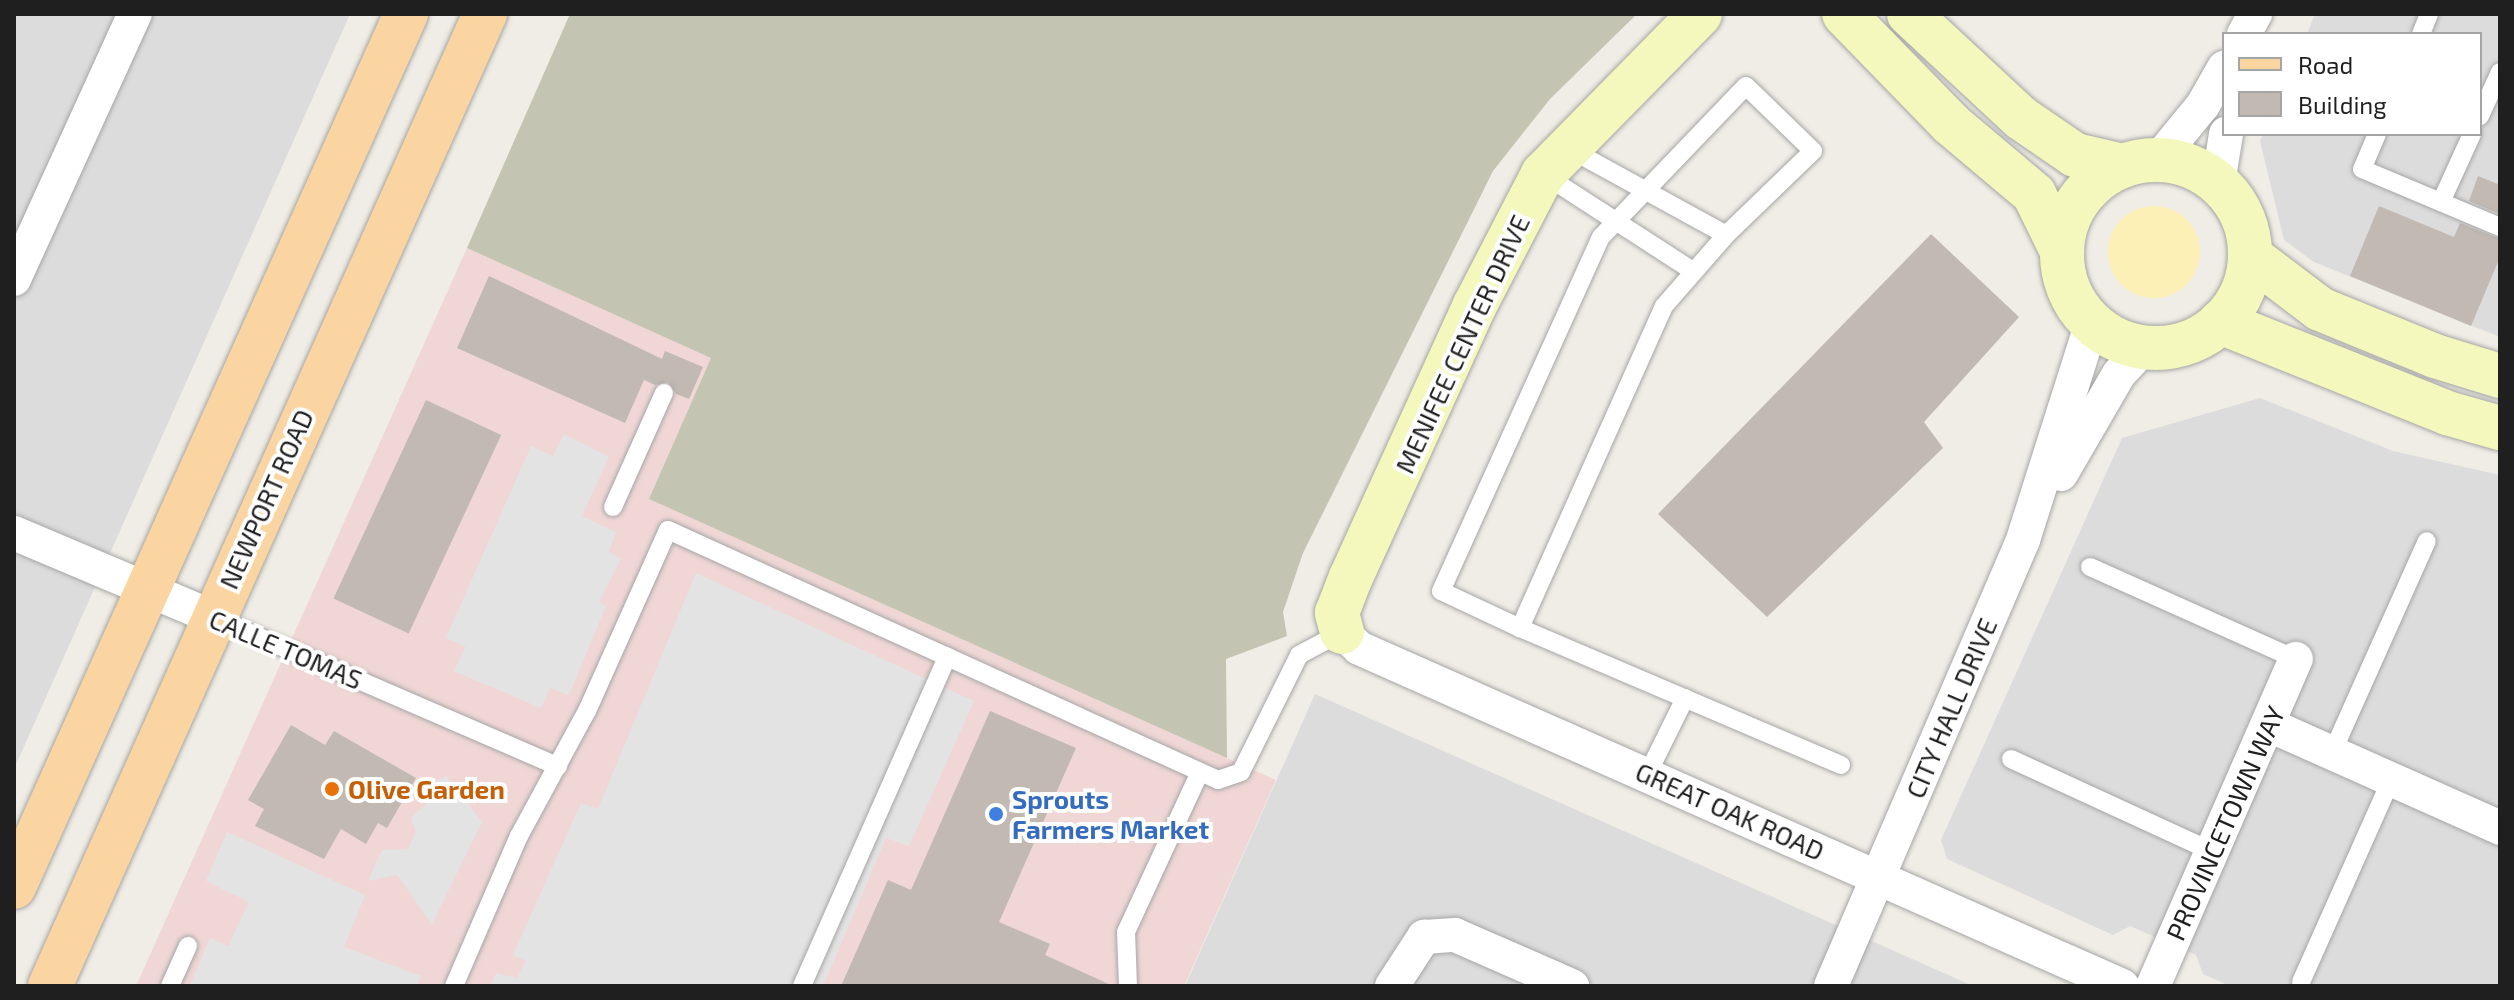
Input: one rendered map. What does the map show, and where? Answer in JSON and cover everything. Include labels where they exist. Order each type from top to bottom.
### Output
[{"type":"main road","points":[[14,887],[406,14]]},
{"type":"main road","name":"NEWPORT ROAD","points":[[50,986],[485,14]]},
{"type":"street","points":[[14,279],[135,14]]},
{"type":"street","name":"MENIFEE CENTER DRIVE","points":[[1342,632],[1337,613],[1351,577],[1475,305],[1556,161],[1700,14]]},
{"type":"street","points":[[1844,14],[1951,124],[2034,194],[2062,251],[2067,284],[2092,322],[2116,339],[2144,347],[2185,343],[2220,322],[2238,299],[2250,256],[2242,216],[2218,183],[2184,164],[2140,163],[2075,155],[2021,118],[1909,14]]},
{"type":"street","points":[[2245,32],[2255,14]]},
{"type":"street","points":[[2062,251],[2067,223],[2080,199],[2099,179],[2140,163],[2203,105],[2222,72]]},
{"type":"street","points":[[2218,183],[2226,136]]},
{"type":"street","points":[[2250,256],[2320,309],[2435,356],[2500,376]]},
{"type":"street","name":"CITY HALL DRIVE","points":[[1831,986],[2023,540],[2092,322]]},
{"type":"street","points":[[2220,322],[2447,413],[2500,428]]},
{"type":"street","name":"CITY HALL DRIVE","points":[[2023,540],[2119,374],[2144,347]]},
{"type":"street","name":"CALLE TOMAS","points":[[14,533],[213,617]]},
{"type":"street","name":"GREAT OAK ROAD","points":[[1342,632],[1359,648],[2122,986]]},
{"type":"street","name":"PROVINCETOWN WAY","points":[[2153,986],[2296,659]]},
{"type":"street","points":[[2269,725],[2500,828]]},
{"type":"street","points":[[1392,986],[1424,937],[1455,935],[1572,986]]},
{"type":"lane","points":[[2482,112],[2500,72]]},
{"type":"lane","points":[[1520,628],[1664,306],[1726,235],[1813,151],[1746,86],[1601,237],[1441,591],[1520,628],[1841,765]]},
{"type":"lane","points":[[2376,136],[2362,169],[2500,227]]},
{"type":"lane","points":[[2441,202],[2471,136]]},
{"type":"lane","points":[[1556,161],[1644,193],[1726,235]]},
{"type":"lane","points":[[1556,161],[1615,223],[1693,271]]},
{"type":"lane","points":[[613,507],[664,393]]},
{"type":"lane","points":[[454,986],[519,836],[558,766],[668,530],[1218,780],[1241,772],[1299,655],[1342,632]]},
{"type":"lane","points":[[2332,753],[2427,541]]},
{"type":"lane","points":[[2090,567],[2296,659]]},
{"type":"lane","name":"CALLE TOMAS","points":[[213,617],[558,766]]},
{"type":"lane","points":[[802,986],[947,657]]},
{"type":"lane","points":[[1647,775],[1685,698]]},
{"type":"lane","points":[[2011,759],[2213,852]]},
{"type":"lane","points":[[1128,986],[1126,932],[1200,772]]},
{"type":"lane","points":[[2301,982],[2391,780]]},
{"type":"lane","points":[[170,986],[188,946]]},
{"type":"shaded area","points":[[14,14],[350,14],[14,769]]},
{"type":"shaded area","points":[[570,14],[1637,14],[1550,99],[1493,171],[1303,553],[1283,612],[1287,636],[1226,659],[1227,758],[649,499],[711,358],[467,248]]},
{"type":"shaded area","points":[[2315,14],[2500,14],[2500,337],[2314,262],[2284,240],[2260,141],[2262,136],[2482,136],[2482,32],[2308,32]]},
{"type":"shaded area","points":[[467,248],[712,358],[650,499],[1276,780],[1184,986],[136,986]]},
{"type":"shaded area","points":[[2260,398],[2393,451],[2500,475],[2500,986],[2230,986],[2203,974],[2196,955],[2130,926],[2113,935],[1947,859],[1941,840],[2122,438]]},
{"type":"shaded area","points":[[564,434],[609,457],[582,516],[616,532],[609,552],[621,559],[599,602],[606,606],[569,695],[550,688],[541,708],[454,671],[466,647],[446,638],[531,446],[553,456]]},
{"type":"shaded area","points":[[696,573],[974,701],[909,846],[886,838],[823,986],[490,986],[496,973],[517,978],[526,961],[513,955],[581,803],[598,809]]},
{"type":"shaded area","points":[[1315,694],[1973,986],[1185,986]]},
{"type":"shaded area","points":[[446,776],[482,822],[432,924],[397,875],[368,881],[382,850],[408,849],[416,832],[411,818],[429,801],[424,788]]},
{"type":"shaded area","points":[[227,832],[365,895],[344,947],[421,976],[417,986],[190,986],[210,938],[228,946],[249,902],[206,881]]},
{"type":"sand","points":[[2154,206],[2172,210],[2186,220],[2196,234],[2200,252],[2196,270],[2186,284],[2172,294],[2154,298],[2136,294],[2122,284],[2112,270],[2108,252],[2112,234],[2122,220],[2136,210]]},
{"type":"building","points":[[2478,176],[2500,185],[2500,214],[2469,201]]},
{"type":"building","points":[[2379,206],[2454,237],[2460,223],[2500,239],[2500,257],[2471,326],[2350,276]]},
{"type":"building","points":[[1931,234],[2019,317],[1924,422],[1943,448],[1767,617],[1658,514]]},
{"type":"building","points":[[489,276],[662,359],[665,351],[703,367],[689,399],[676,394],[668,382],[655,385],[644,380],[625,423],[457,348]]},
{"type":"building","points":[[426,400],[501,435],[409,634],[333,598]]},
{"type":"building","name":"Sprouts Farmers Market","points":[[990,711],[1076,748],[999,922],[1050,944],[1045,955],[1113,986],[841,986],[888,880],[911,890]]},
{"type":"building","name":"Olive Garden","points":[[291,725],[325,745],[334,731],[416,778],[387,828],[378,823],[366,844],[341,829],[324,859],[255,826],[264,809],[248,800]]},
{"type":"place","name":"Olive Garden","points":[[332,789]]},
{"type":"place","name":"Sprouts Farmers Market","points":[[996,814]]}]
